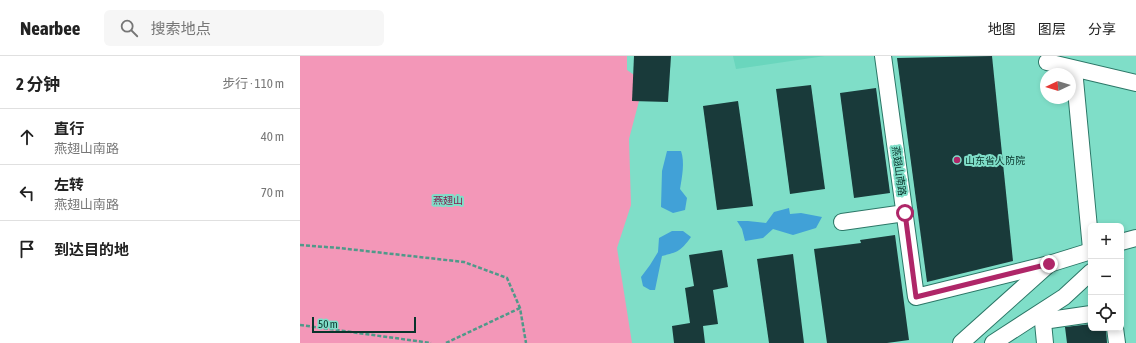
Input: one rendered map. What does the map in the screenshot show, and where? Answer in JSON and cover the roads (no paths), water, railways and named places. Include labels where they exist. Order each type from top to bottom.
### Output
[{"type":"street","name":"燕翅山南路","points":[[883,56],[916,297],[1049,264],[1088,251]]},
{"type":"street","points":[[1048,62],[1070,68]]},
{"type":"street","points":[[1076,69],[1136,83]]},
{"type":"street","points":[[1076,90],[1088,223]]},
{"type":"street","points":[[842,222],[905,213]]},
{"type":"street","points":[[961,343],[1049,264]]},
{"type":"street","points":[[993,343],[1042,316],[1088,275]]},
{"type":"street","points":[[1042,316],[1088,314]]},
{"type":"street","points":[[1042,316],[1045,343]]},
{"type":"street","points":[[1115,331],[1117,343]]},
{"type":"water","points":[[667,151],[681,151],[683,165],[680,189],[687,198],[685,210],[673,213],[661,207],[662,171]]},
{"type":"water","points":[[789,208],[790,214],[801,213],[822,217],[816,228],[793,235],[773,229],[763,238],[745,241],[742,229],[737,221],[766,223],[774,212]]},
{"type":"water","points":[[672,231],[683,231],[691,237],[679,250],[662,256],[655,290],[650,290],[643,286],[641,277],[658,252],[659,238]]},
{"type":"place","name":"山东省人防院","points":[[957,160]]},
{"type":"park label","name":"燕翅山","points":[[448,200]]}]
